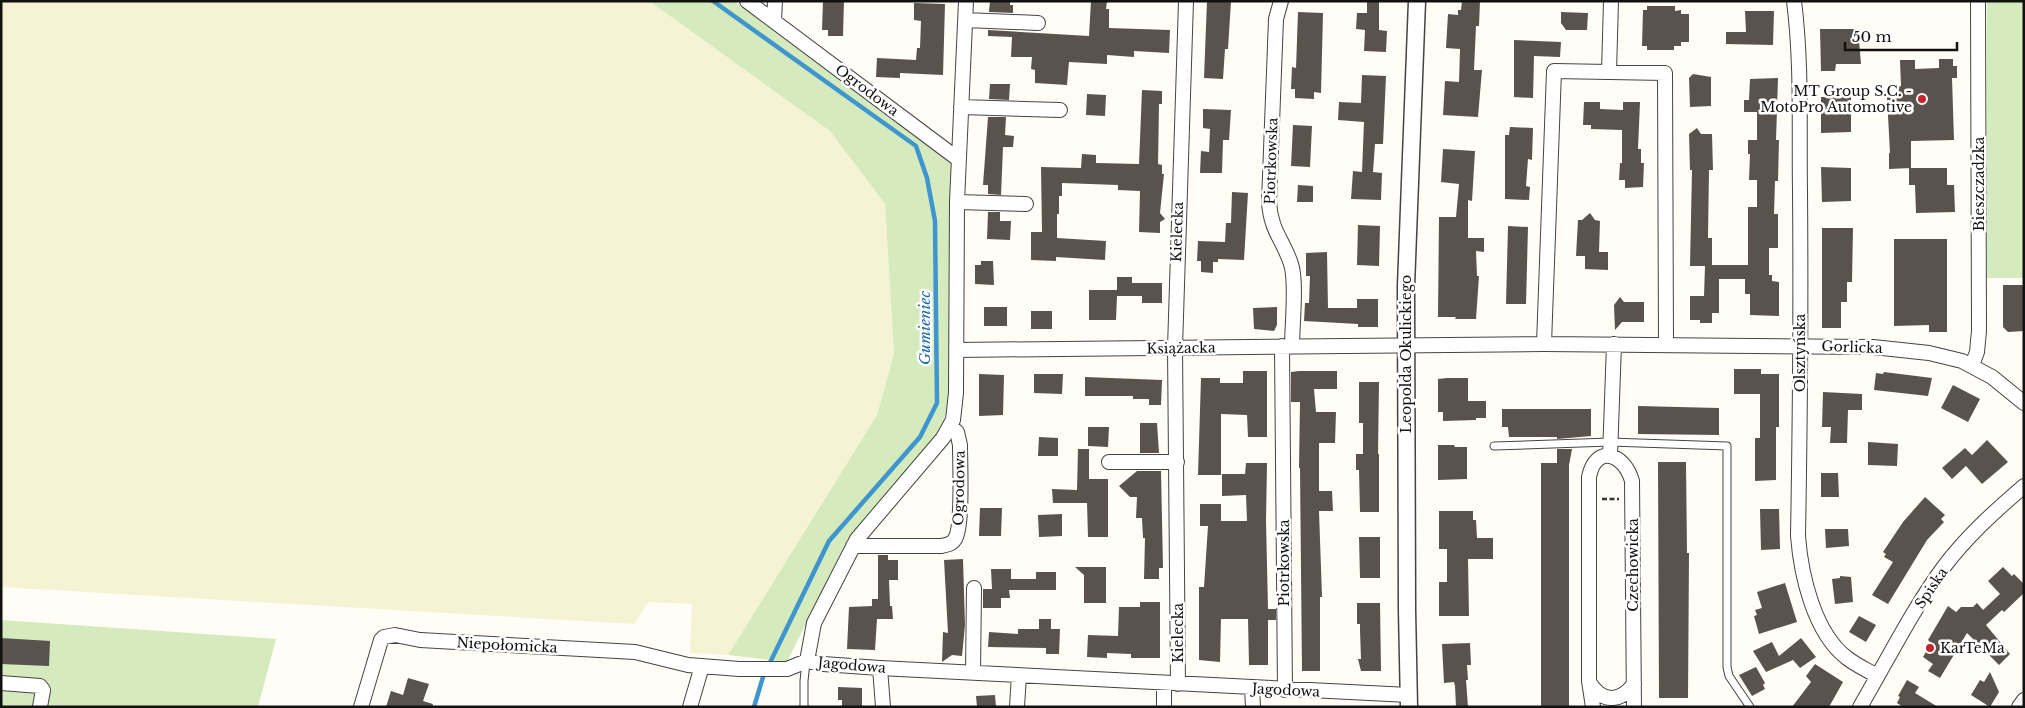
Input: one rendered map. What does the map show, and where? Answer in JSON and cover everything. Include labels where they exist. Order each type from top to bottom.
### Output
[{"type":"street","name":"Ogrodowa","points":[[748,1],[958,159]]},
{"type":"street","points":[[774,21],[775,1]]},
{"type":"street","name":"Ogrodowa","points":[[807,661],[814,623],[857,539],[943,438],[950,426],[955,409],[958,159],[966,1]]},
{"type":"street","name":"Kielecka","points":[[1171,684],[1176,462],[1175,348],[1186,1]]},
{"type":"street","name":"Piotrkowska","points":[[1281,1],[1276,19],[1269,202],[1270,217],[1274,229],[1292,265],[1287,346],[1285,690]]},
{"type":"street","name":"Leopolda Okulickiego","points":[[1409,701],[1406,345],[1408,225],[1417,1]]},
{"type":"street","points":[[1609,72],[1611,1]]},
{"type":"street","name":"Olsztyńska","points":[[1794,1],[1799,80],[1801,345],[1798,536],[1806,582],[1820,623],[1846,658],[1877,676]]},
{"type":"street","name":"Bieszczadzka","points":[[1972,366],[1977,352],[1978,331],[1978,1]]},
{"type":"street","points":[[966,20],[1038,23]]},
{"type":"street","points":[[1544,344],[1554,71],[1665,73],[1666,344]]},
{"type":"street","points":[[961,107],[1060,110]]},
{"type":"street","points":[[957,202],[1026,204]]},
{"type":"street","points":[[1593,707],[1589,681],[1589,499],[1591,469],[1596,462],[1610,456],[1614,344]]},
{"type":"street","name":"Książacka","points":[[956,350],[1406,345]]},
{"type":"street","name":"Gorlicka","points":[[1406,345],[1801,345],[1902,349],[1952,358],[1972,366],[1992,377],[2024,403]]},
{"type":"street","name":"Ogrodowa","points":[[853,546],[941,546],[948,545],[956,538],[959,525],[960,445],[957,432],[950,426]]},
{"type":"street","name":"Czechowicka","points":[[1610,456],[1618,458],[1629,471],[1632,481],[1634,707]]},
{"type":"street","points":[[1109,462],[1176,462]]},
{"type":"street","name":"Spiska","points":[[1860,707],[1944,568],[1987,518],[2024,486]]},
{"type":"street","points":[[973,672],[974,588]]},
{"type":"street","name":"Niepołomicka","points":[[362,707],[381,640],[390,635],[420,640],[635,652],[688,665],[702,666]]},
{"type":"street","name":"Jagodowa","points":[[702,666],[768,670],[791,668],[807,661],[880,668],[1285,690],[1409,701]]},
{"type":"street","points":[[690,707],[702,666]]},
{"type":"street","points":[[880,668],[883,707]]},
{"type":"street","points":[[1017,707],[1019,675]]},
{"type":"street","points":[[1589,681],[1599,694],[1614,698],[1628,692],[1634,684]]},
{"type":"street","points":[[1,683],[40,686],[43,690],[40,707]]},
{"type":"street","points":[[1164,707],[1171,684]]},
{"type":"street","points":[[1252,688],[1252,707]]},
{"type":"street","points":[[2019,707],[2024,700]]},
{"type":"lane","points":[[1494,446],[1610,442],[1727,446],[1727,668],[1729,676],[1750,707]]},
{"type":"lane","points":[[804,707],[804,671],[807,661]]},
{"type":"path","points":[[1589,499],[1633,498]]},
{"type":"shaded area","points":[[1,1],[649,1],[830,131],[885,204],[894,354],[877,415],[728,655],[690,653],[692,604],[648,602],[634,624],[1,587]]},
{"type":"green space","points":[[649,1],[734,1],[937,149],[953,166],[949,269],[950,366],[946,413],[942,428],[846,542],[787,662],[728,655],[877,415],[894,354],[885,204],[830,131]]},
{"type":"green space","points":[[1987,1],[2024,1],[2024,278],[1987,278]]},
{"type":"green space","points":[[1,620],[276,639],[258,707],[1,707]]},
{"type":"building","points":[[823,1],[844,1],[843,36],[828,36],[828,30],[822,30]]},
{"type":"building","points":[[990,1],[1010,1],[1010,5],[1013,5],[1013,13],[989,12]]},
{"type":"building","points":[[1091,1],[1107,1],[1106,9],[1109,9],[1109,28],[1170,30],[1169,53],[1134,51],[1134,57],[1107,55],[1107,64],[1069,62],[1067,85],[1035,83],[1035,70],[1031,69],[1032,57],[1011,57],[1012,37],[988,36],[988,30],[1089,36]]},
{"type":"building","points":[[1207,1],[1231,1],[1228,49],[1225,49],[1223,79],[1204,78]]},
{"type":"building","points":[[1367,1],[1379,1],[1379,30],[1387,31],[1386,52],[1364,51],[1365,30],[1356,29],[1357,13],[1367,13]]},
{"type":"building","points":[[1462,1],[1480,1],[1479,26],[1476,26],[1474,70],[1482,70],[1478,117],[1443,115],[1445,81],[1459,82],[1460,49],[1446,48],[1448,14],[1458,15],[1458,10],[1461,10]]},
{"type":"building","points":[[914,3],[945,4],[943,75],[900,73],[900,78],[876,77],[877,58],[916,60],[917,48],[920,48],[921,21],[914,20]]},
{"type":"building","points":[[1647,6],[1675,6],[1675,11],[1681,10],[1681,14],[1689,14],[1689,42],[1681,42],[1681,46],[1674,46],[1674,50],[1647,50],[1647,46],[1642,46],[1643,10],[1647,10]]},
{"type":"building","points":[[1745,11],[1774,11],[1773,45],[1726,44],[1726,32],[1746,32]]},
{"type":"building","points":[[1298,12],[1323,13],[1321,93],[1314,92],[1314,99],[1295,98],[1295,89],[1291,89],[1292,67],[1296,68]]},
{"type":"building","points":[[1561,12],[1588,13],[1587,30],[1566,30],[1561,23]]},
{"type":"building","points":[[1820,29],[1858,29],[1861,64],[1836,64],[1835,71],[1821,71]]},
{"type":"building","points":[[1514,40],[1561,42],[1560,57],[1534,56],[1533,98],[1514,97]]},
{"type":"building","points":[[1939,59],[1953,59],[1953,66],[1957,66],[1957,78],[1952,78],[1954,140],[1911,141],[1911,168],[1889,169],[1887,97],[1898,96],[1898,87],[1901,86],[1900,60],[1915,60],[1915,69],[1939,68]]},
{"type":"building","points":[[1693,74],[1711,77],[1711,106],[1690,107],[1689,78]]},
{"type":"building","points":[[1362,75],[1386,76],[1383,144],[1375,144],[1373,172],[1382,173],[1381,200],[1351,199],[1353,171],[1362,172],[1364,122],[1338,120],[1339,102],[1361,103]]},
{"type":"building","points":[[1778,78],[1776,140],[1779,140],[1778,181],[1775,181],[1774,214],[1778,214],[1778,248],[1769,248],[1769,275],[1772,275],[1772,281],[1779,282],[1779,316],[1750,315],[1750,294],[1745,294],[1745,279],[1719,279],[1719,313],[1712,313],[1712,323],[1700,323],[1700,320],[1690,320],[1690,296],[1704,296],[1705,266],[1690,266],[1692,170],[1690,170],[1689,134],[1697,128],[1701,134],[1712,134],[1713,170],[1709,170],[1708,238],[1712,238],[1712,265],[1748,265],[1748,207],[1757,207],[1757,180],[1749,180],[1750,154],[1748,154],[1748,140],[1757,140],[1757,112],[1744,112],[1744,100],[1749,100],[1750,79]]},
{"type":"building","points":[[990,84],[1010,84],[1009,100],[989,99]]},
{"type":"building","points":[[1142,90],[1162,91],[1162,104],[1159,104],[1158,164],[1162,165],[1162,174],[1164,174],[1160,213],[1165,219],[1160,222],[1160,233],[1139,232],[1140,191],[1118,190],[1118,185],[1062,183],[1062,196],[1059,196],[1059,214],[1057,214],[1057,238],[1106,241],[1105,260],[1056,257],[1056,261],[1031,260],[1031,232],[1042,232],[1041,167],[1081,168],[1082,154],[1096,155],[1096,163],[1139,164]]},
{"type":"building","points":[[1087,94],[1106,95],[1105,116],[1086,115]]},
{"type":"building","points":[[1851,94],[1851,132],[1821,133],[1821,97]]},
{"type":"building","points":[[1584,102],[1600,102],[1600,109],[1623,110],[1623,102],[1640,102],[1638,149],[1641,149],[1641,163],[1644,163],[1643,187],[1625,188],[1625,180],[1619,180],[1620,163],[1622,163],[1622,130],[1591,129],[1591,125],[1583,125]]},
{"type":"building","points":[[1203,109],[1231,110],[1229,140],[1223,140],[1222,173],[1200,173],[1201,151],[1209,152],[1210,129],[1203,128]]},
{"type":"building","points":[[988,117],[1006,117],[1005,135],[1014,136],[1013,147],[1003,147],[1001,195],[988,194],[988,185],[983,185]]},
{"type":"building","points":[[1293,125],[1312,126],[1310,167],[1291,166]]},
{"type":"building","points":[[1510,127],[1533,128],[1532,160],[1528,159],[1526,186],[1530,187],[1529,200],[1505,199],[1505,135],[1509,135]]},
{"type":"building","points":[[1443,149],[1475,151],[1472,201],[1468,200],[1468,238],[1484,238],[1484,252],[1476,251],[1477,276],[1479,276],[1476,319],[1438,317],[1439,217],[1456,217],[1459,184],[1441,182]]},
{"type":"building","points":[[1821,167],[1851,168],[1851,201],[1822,202]]},
{"type":"building","points":[[1909,168],[1947,168],[1947,185],[1954,185],[1955,212],[1916,213],[1915,185],[1909,185]]},
{"type":"building","points":[[1298,185],[1313,186],[1313,202],[1297,202]]},
{"type":"building","points":[[1232,192],[1248,193],[1244,260],[1218,259],[1218,262],[1213,262],[1213,273],[1201,272],[1201,261],[1197,261],[1198,241],[1225,242],[1226,223],[1231,223]]},
{"type":"building","points":[[988,212],[1000,212],[1000,221],[1011,221],[1010,240],[987,239]]},
{"type":"building","points":[[1590,213],[1595,220],[1600,221],[1599,252],[1608,252],[1608,270],[1585,269],[1585,256],[1576,256],[1578,220],[1582,220]]},
{"type":"building","points":[[1358,225],[1380,226],[1379,266],[1357,265]]},
{"type":"building","points":[[1508,226],[1528,227],[1526,304],[1506,304]]},
{"type":"building","points":[[1822,228],[1853,228],[1852,282],[1847,282],[1847,302],[1841,302],[1841,328],[1822,328]]},
{"type":"building","points":[[1894,239],[1947,239],[1947,332],[1929,332],[1929,325],[1894,326]]},
{"type":"building","points":[[1327,252],[1328,308],[1357,308],[1357,299],[1378,299],[1378,327],[1358,327],[1358,324],[1304,321],[1305,303],[1309,303],[1310,276],[1306,276],[1306,253]]},
{"type":"building","points":[[981,261],[993,261],[994,285],[975,284],[975,265],[981,265]]},
{"type":"building","points":[[1117,277],[1132,277],[1132,283],[1162,283],[1162,303],[1142,303],[1142,296],[1117,296],[1116,320],[1089,320],[1089,290],[1117,290]]},
{"type":"building","points":[[2003,285],[2024,285],[2024,331],[2008,332],[2003,327]]},
{"type":"building","points":[[1620,297],[1624,302],[1644,302],[1644,322],[1622,322],[1615,330],[1614,305]]},
{"type":"building","points":[[984,307],[1007,307],[1007,326],[984,326]]},
{"type":"building","points":[[1277,307],[1277,325],[1274,331],[1254,329],[1253,308]]},
{"type":"building","points":[[1031,311],[1052,311],[1052,329],[1031,329]]},
{"type":"building","points":[[1734,369],[1761,369],[1761,374],[1779,374],[1776,480],[1755,481],[1755,438],[1760,438],[1760,394],[1734,394]]},
{"type":"building","points":[[1243,371],[1267,371],[1267,437],[1248,437],[1247,415],[1221,414],[1221,475],[1198,475],[1201,378],[1220,378],[1220,383],[1243,383]]},
{"type":"building","points":[[1337,371],[1337,389],[1314,389],[1316,412],[1336,412],[1335,443],[1319,443],[1319,491],[1332,491],[1333,511],[1319,511],[1322,597],[1320,597],[1320,671],[1302,671],[1300,402],[1291,402],[1291,372]]},
{"type":"building","points":[[1884,372],[1932,378],[1928,396],[1874,390],[1876,373],[1883,374]]},
{"type":"building","points":[[979,374],[1004,375],[1003,415],[979,416]]},
{"type":"building","points":[[1034,374],[1063,374],[1062,394],[1034,393]]},
{"type":"building","points":[[1085,377],[1162,380],[1161,405],[1149,405],[1149,399],[1133,399],[1133,396],[1085,396]]},
{"type":"building","points":[[1468,378],[1468,401],[1486,401],[1486,418],[1443,421],[1443,412],[1438,412],[1438,379]]},
{"type":"building","points":[[1359,382],[1379,382],[1379,512],[1360,512],[1359,470],[1356,470],[1356,454],[1363,454],[1363,423],[1359,423]]},
{"type":"building","points":[[1953,385],[1980,399],[1968,422],[1941,408]]},
{"type":"building","points":[[1823,392],[1862,394],[1862,410],[1848,410],[1847,443],[1830,443],[1831,427],[1822,427]]},
{"type":"building","points":[[1638,406],[1719,408],[1719,435],[1638,434]]},
{"type":"building","points":[[1502,409],[1591,409],[1591,436],[1557,439],[1557,437],[1509,437],[1508,427],[1502,427]]},
{"type":"building","points":[[1140,423],[1157,423],[1159,453],[1140,453]]},
{"type":"building","points":[[1088,427],[1109,427],[1108,447],[1088,446]]},
{"type":"building","points":[[1039,437],[1058,438],[1058,456],[1038,456]]},
{"type":"building","points":[[1987,440],[2008,462],[1982,484],[1966,466],[1952,479],[1942,468],[1965,448],[1972,455]]},
{"type":"building","points":[[1868,442],[1898,444],[1897,466],[1868,465]]},
{"type":"building","points":[[1438,445],[1467,447],[1467,479],[1438,480]]},
{"type":"building","points":[[1078,449],[1089,449],[1089,479],[1108,479],[1108,537],[1088,537],[1087,503],[1053,503],[1052,489],[1077,490]]},
{"type":"building","points":[[1557,449],[1572,449],[1569,465],[1569,707],[1541,707],[1541,463],[1557,463]]},
{"type":"building","points":[[1658,462],[1686,462],[1687,553],[1689,553],[1688,698],[1659,698]]},
{"type":"building","points":[[1246,463],[1267,463],[1268,609],[1276,609],[1276,620],[1268,620],[1268,665],[1249,665],[1248,619],[1221,619],[1220,662],[1199,660],[1199,587],[1204,587],[1208,526],[1200,526],[1200,504],[1221,504],[1221,521],[1247,521],[1246,495],[1222,496],[1222,474],[1245,474]]},
{"type":"building","points":[[1137,471],[1161,471],[1163,568],[1159,568],[1159,579],[1144,579],[1145,538],[1143,538],[1142,518],[1136,518],[1137,497],[1130,497],[1119,486]]},
{"type":"building","points":[[1821,473],[1838,473],[1839,497],[1821,497]]},
{"type":"building","points":[[1925,497],[1945,515],[1941,519],[1944,522],[1927,540],[1888,604],[1872,595],[1893,562],[1884,557],[1886,554],[1883,552],[1903,522]]},
{"type":"building","points":[[980,508],[1002,508],[1001,536],[979,536]]},
{"type":"building","points":[[1760,509],[1779,509],[1780,549],[1761,550]]},
{"type":"building","points":[[1439,511],[1473,511],[1473,520],[1476,520],[1477,538],[1493,538],[1493,559],[1468,559],[1469,616],[1439,616],[1439,582],[1447,582],[1447,549],[1439,549]]},
{"type":"building","points":[[1062,514],[1062,536],[1039,537],[1038,515]]},
{"type":"building","points":[[1825,529],[1848,529],[1849,546],[1826,548]]},
{"type":"building","points":[[1359,537],[1380,537],[1380,578],[1360,578]]},
{"type":"building","points":[[878,555],[888,555],[888,560],[898,560],[898,580],[889,580],[890,606],[892,606],[893,619],[877,619],[875,650],[847,649],[849,607],[872,606],[872,599],[878,599]]},
{"type":"building","points":[[963,559],[965,625],[962,656],[952,655],[942,662],[943,632],[948,633],[944,560]]},
{"type":"building","points":[[1075,567],[1106,567],[1106,603],[1084,603],[1084,575]]},
{"type":"building","points":[[2003,567],[2024,584],[2024,593],[2004,612],[2002,610],[1986,625],[2010,654],[1999,665],[1967,633],[1940,678],[1928,671],[1933,664],[1923,657],[1930,642],[1928,640],[1948,606],[1956,612],[1961,607],[1973,607],[1977,603],[1983,610],[2000,594],[1988,581]]},
{"type":"building","points":[[991,569],[1011,569],[1011,579],[1036,579],[1036,572],[1056,572],[1056,590],[1009,590],[1010,598],[1001,598],[1001,608],[983,608],[983,589],[992,589]]},
{"type":"building","points":[[1840,576],[1851,577],[1853,602],[1835,604],[1832,579],[1840,578]]},
{"type":"building","points":[[1785,583],[1797,622],[1759,634],[1754,616],[1757,615],[1755,610],[1762,608],[1757,592]]},
{"type":"building","points":[[1140,602],[1160,602],[1160,658],[1131,658],[1131,654],[1107,653],[1107,658],[1087,657],[1088,635],[1118,636],[1119,607],[1140,607]]},
{"type":"building","points":[[1357,603],[1380,603],[1381,671],[1361,671],[1358,659],[1361,659]]},
{"type":"building","points":[[1859,616],[1876,625],[1866,642],[1849,632]]},
{"type":"building","points":[[1039,619],[1051,619],[1051,629],[1060,629],[1059,654],[1046,654],[1046,648],[988,647],[989,632],[1018,634],[1018,629],[1039,629]]},
{"type":"building","points":[[1,638],[50,641],[49,666],[1,664]]},
{"type":"building","points":[[1801,638],[1816,657],[1800,668],[1793,660],[1766,672],[1753,651],[1772,642],[1779,656]]},
{"type":"building","points":[[1470,643],[1471,665],[1467,665],[1468,680],[1466,680],[1468,707],[1456,707],[1454,682],[1444,683],[1442,644]]},
{"type":"building","points":[[1815,664],[1843,682],[1829,707],[1792,707],[1811,682],[1806,676]]},
{"type":"building","points":[[1756,667],[1765,683],[1763,685],[1765,689],[1752,696],[1739,675]]},
{"type":"building","points":[[1990,672],[1999,692],[1990,707],[1971,695],[1980,680],[1984,682]]},
{"type":"building","points":[[408,678],[429,684],[423,701],[433,704],[432,707],[386,707],[391,691],[403,695]]},
{"type":"building","points":[[1907,680],[1919,687],[1915,693],[1938,707],[1903,707],[1897,703],[1900,697],[1898,696]]},
{"type":"building","points":[[838,687],[862,688],[862,707],[842,707],[842,700],[838,700]]},
{"type":"building","points":[[995,695],[996,707],[977,707],[976,696]]},
{"type":"waterway","name":"Gumieniec","points":[[713,1],[916,146],[927,178],[935,221],[937,403],[920,437],[829,541],[763,677],[754,707]]},
{"type":"place","name":"MT Group S.C. - MotoPro Automotive","points":[[1922,99]]},
{"type":"place","name":"KarTeMa","points":[[1930,648]]}]
